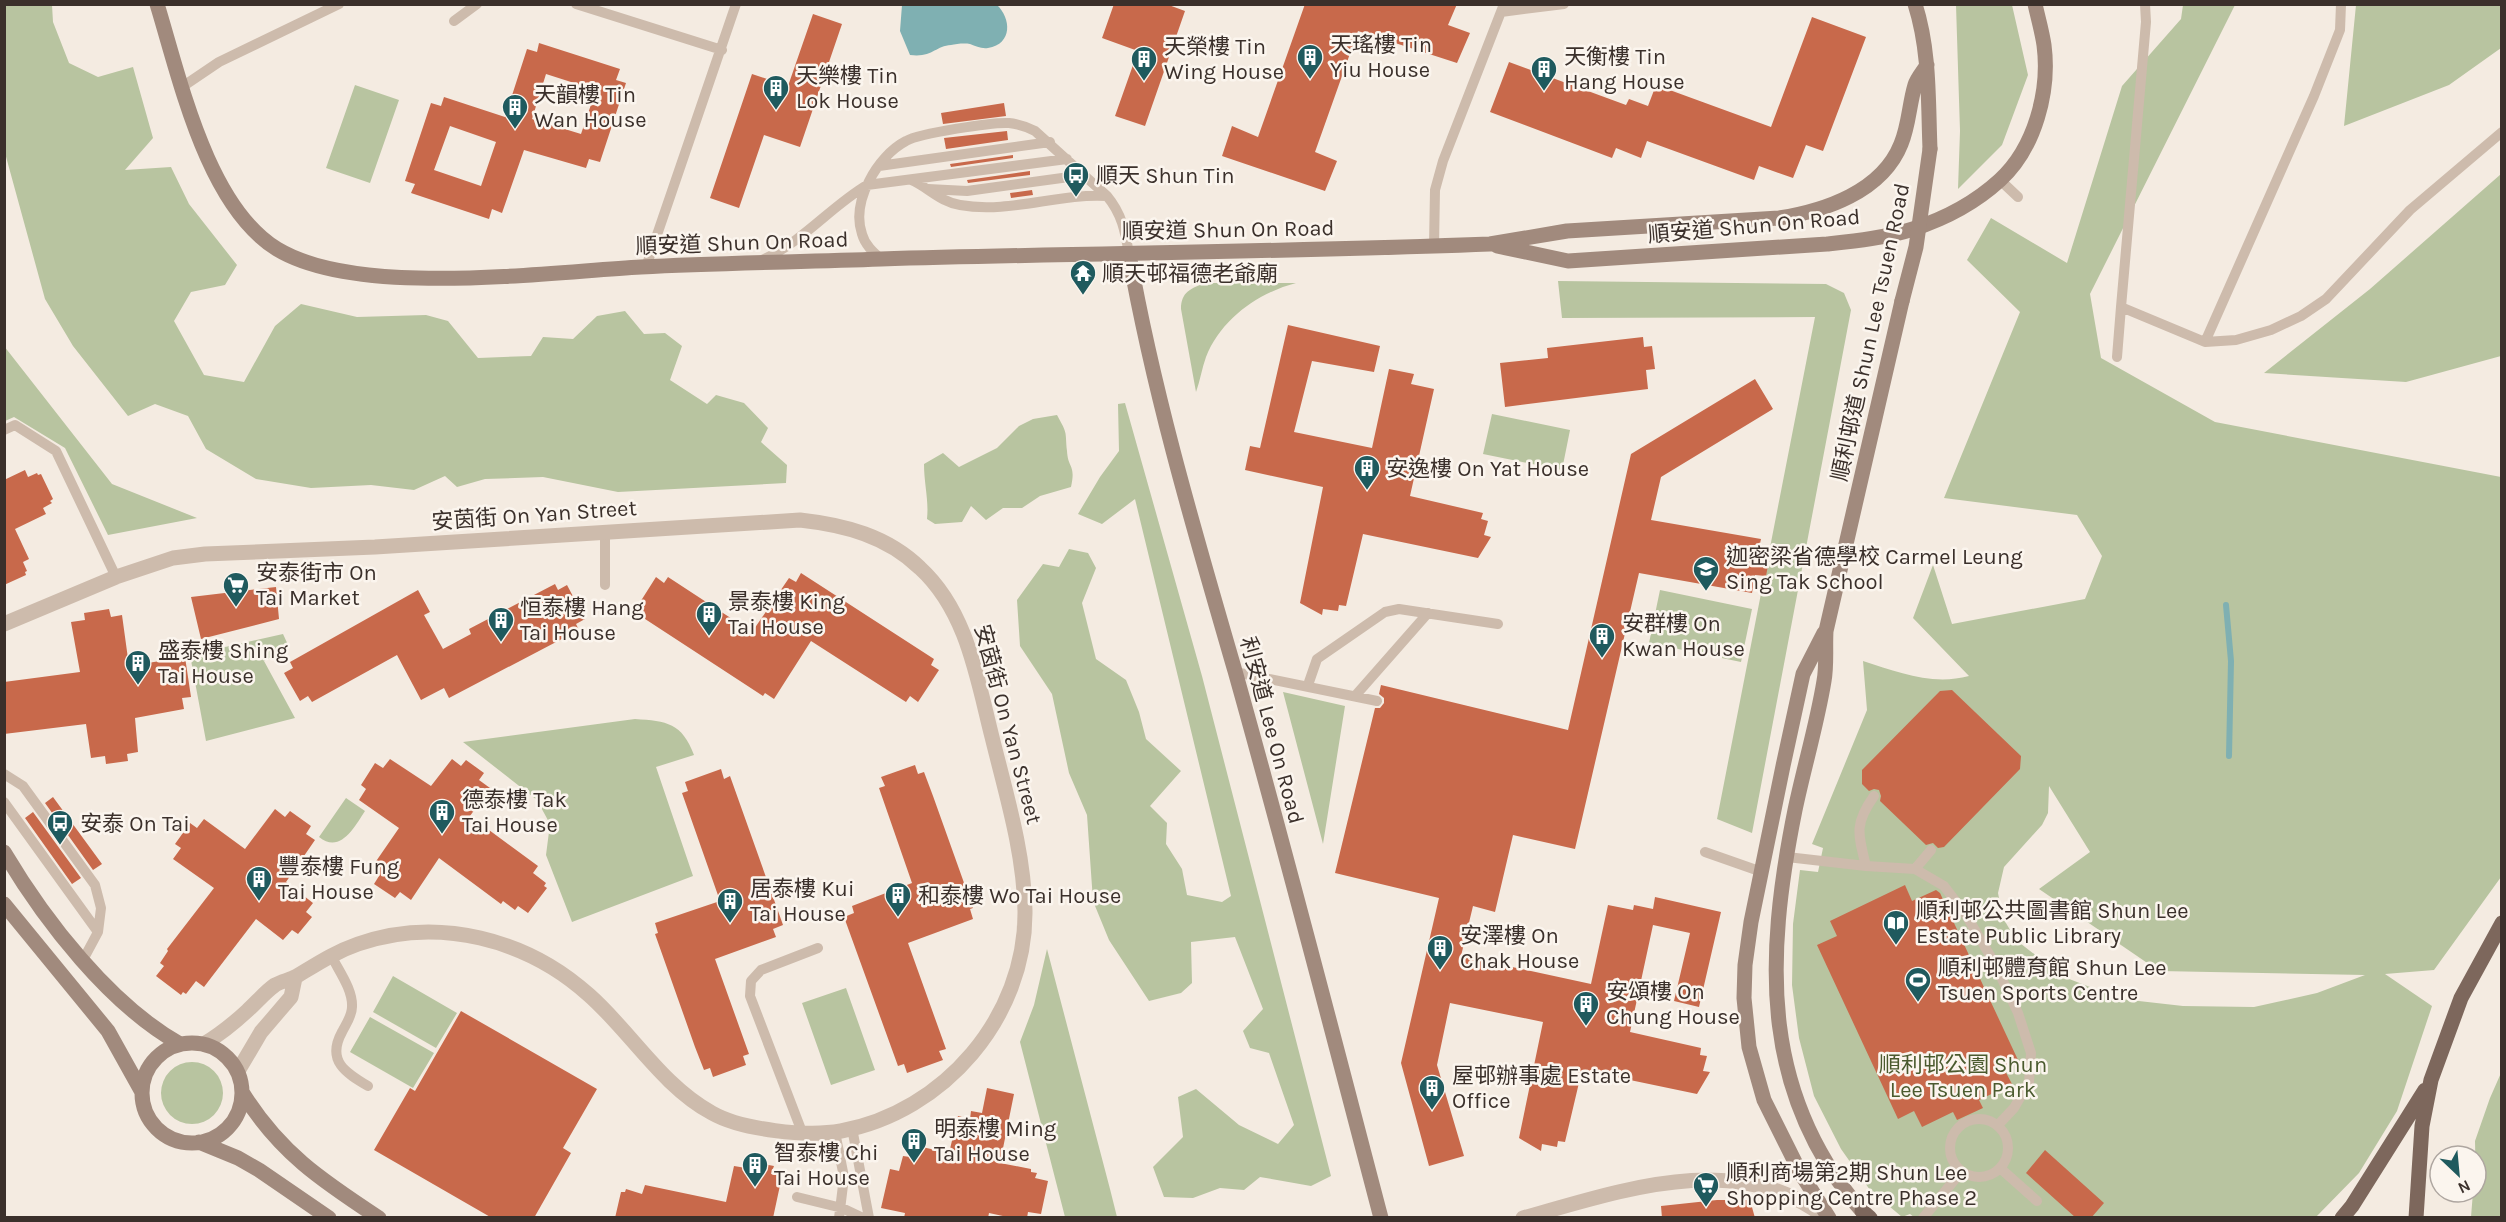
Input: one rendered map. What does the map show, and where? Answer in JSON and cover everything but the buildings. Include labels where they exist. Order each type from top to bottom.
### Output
[{"type":"main road","points":[[2416,1218],[2422,1126],[2438,1055],[2462,998],[2502,923]]},
{"type":"main road","points":[[2342,1218],[2352,1206],[2431,1080]]},
{"type":"street","name":"順安道 Shun On Road","points":[[157,4],[202,143],[223,189],[246,224],[273,246],[298,260],[330,269],[443,278],[646,267],[881,259],[1490,244],[1567,231],[1779,219],[1810,214],[1836,204],[1857,192],[1893,159],[1901,145],[1907,125],[1915,83],[1927,65]]},
{"type":"street","name":"順利邨道 Shun Lee Tsuen Road","points":[[1867,1215],[1838,1179],[1815,1142],[1797,1105],[1786,1065],[1780,1030],[1777,960],[1779,912],[1787,857],[1825,679],[1826,631],[1916,247],[1930,149],[1927,65],[1923,28],[1915,4]]},
{"type":"street","name":"順安道 Shun On Road","points":[[1490,244],[1568,261],[1827,244],[1869,239],[1912,230],[1956,211],[2000,180],[2017,160],[2035,127],[2044,86],[2044,46],[2035,4]]},
{"type":"street","name":"利安道 Lee On Road","points":[[1129,254],[1140,319],[1166,429],[1235,672],[1382,1218]]},
{"type":"street","name":"安茵街 On Yan Street","points":[[4,624],[116,577],[173,558],[205,554],[375,547],[800,520],[822,522],[855,530],[897,548],[922,570],[945,597],[965,639],[1018,848],[1025,913],[1020,960],[1008,998],[999,1015],[978,1048],[961,1067],[943,1083],[902,1110],[835,1132],[756,1127],[713,1114],[669,1080],[589,995],[553,968],[507,945],[457,933],[422,932],[379,938],[331,955],[295,978],[272,987],[238,1019],[204,1044]]},
{"type":"street","name":"順利邨道 Shun Lee Tsuen Road","points":[[1826,631],[1803,674],[1745,965],[1745,1018],[1749,1047],[1764,1100],[1776,1128],[1827,1218]]},
{"type":"street","points":[[4,852],[38,902],[83,960],[117,998],[161,1033],[180,1044],[204,1044],[225,1054],[238,1071],[242,1092],[261,1121],[284,1148],[321,1179],[379,1218]]},
{"type":"street","points":[[4,904],[108,1031],[142,1092],[148,1115],[164,1134],[186,1142],[211,1139],[227,1128],[238,1111],[242,1092]]},
{"type":"street","points":[[238,1071],[261,1032],[291,997],[295,978]]},
{"type":"street","points":[[142,1092],[149,1068],[158,1057],[180,1044]]},
{"type":"street","points":[[199,1142],[252,1166],[329,1218]]},
{"type":"street","points":[[1523,1218],[1545,1215],[1638,1187],[1702,1180],[1749,1184],[1787,1193],[1812,1206],[1827,1218]]},
{"type":"lane","points":[[182,87],[219,63],[339,4]]},
{"type":"lane","points":[[454,21],[477,4]]},
{"type":"lane","points":[[576,4],[722,50]]},
{"type":"lane","points":[[646,267],[736,4]]},
{"type":"lane","points":[[1434,246],[1435,190],[1443,161],[1503,8],[1564,4]]},
{"type":"lane","points":[[2117,357],[2146,22],[2145,4]]},
{"type":"lane","points":[[2205,342],[2314,96],[2340,30],[2341,4]]},
{"type":"lane","points":[[881,259],[866,243],[860,229],[860,203],[867,185],[890,152],[905,141],[920,135],[1007,123],[1029,128],[1050,142],[1107,196],[1117,208],[1123,221],[1129,254]]},
{"type":"lane","points":[[2121,307],[2205,342],[2236,340],[2271,330],[2301,316],[2326,298],[2410,210],[2502,132]]},
{"type":"lane","points":[[879,166],[1050,142]]},
{"type":"lane","points":[[754,264],[776,254],[801,238],[851,195],[867,185],[1067,159]]},
{"type":"lane","points":[[928,189],[967,191],[1084,175]]},
{"type":"lane","points":[[908,179],[928,189],[946,202],[978,207],[1033,204],[1074,195],[1107,196]]},
{"type":"lane","points":[[2000,180],[2018,197]]},
{"type":"lane","points":[[4,430],[15,425],[56,450],[116,577]]},
{"type":"lane","points":[[605,531],[605,585]]},
{"type":"lane","points":[[1308,686],[1317,658],[1384,612],[1399,609],[1498,624]]},
{"type":"lane","points":[[1355,696],[1428,613]]},
{"type":"lane","points":[[1235,672],[1377,701]]},
{"type":"lane","points":[[4,774],[23,786],[95,885],[101,908],[99,932],[83,960]]},
{"type":"lane","points":[[1866,866],[1860,841],[1860,815],[1874,796]]},
{"type":"lane","points":[[4,802],[99,932]]},
{"type":"lane","points":[[1915,868],[1931,850]]},
{"type":"lane","points":[[1705,852],[1762,872]]},
{"type":"lane","points":[[1787,857],[1866,866],[1915,868],[1944,886],[1966,915],[1995,964],[2018,1013],[2031,1053],[2029,1082],[2014,1108],[1998,1125]]},
{"type":"lane","points":[[802,1131],[750,996],[751,981],[761,970],[818,948]]},
{"type":"lane","points":[[331,955],[352,1001],[351,1016],[336,1046],[338,1062],[348,1075],[368,1086]]},
{"type":"lane","points":[[1971,1119],[1990,1120],[1998,1125],[2008,1141],[2008,1151],[2000,1168],[1985,1176],[1969,1176],[1961,1172],[1950,1156],[1951,1138],[1956,1129],[1971,1119]]},
{"type":"lane","points":[[852,1128],[869,1218]]},
{"type":"lane","points":[[835,1132],[844,1177],[841,1213]]},
{"type":"lane","points":[[2000,1168],[2037,1201]]},
{"type":"lane","points":[[1923,1218],[1961,1172]]},
{"type":"lane","points":[[796,1197],[841,1213],[863,1218]]},
{"type":"green space","points":[[4,5],[52,5],[53,22],[69,63],[98,77],[133,67],[153,138],[125,170],[171,167],[189,204],[237,265],[225,285],[191,292],[174,321],[204,375],[244,382],[275,326],[301,304],[357,317],[426,315],[448,321],[478,358],[531,356],[543,337],[573,339],[597,316],[625,311],[644,334],[665,333],[682,346],[670,380],[707,404],[716,395],[744,403],[768,428],[761,442],[787,465],[786,483],[618,492],[543,477],[485,479],[457,487],[445,476],[414,490],[371,485],[311,488],[256,479],[206,449],[188,416],[155,404],[128,416],[73,346],[45,299],[5,153]]},
{"type":"green space","points":[[1956,5],[2012,5],[2028,75],[2002,145],[1958,189],[1960,131]]},
{"type":"green space","name":"順利邨公園 Shun Lee Tsuen Park","points":[[2183,5],[2235,5],[2090,294],[2101,358],[2215,422],[2501,477],[2501,877],[2434,970],[2385,974],[2432,1006],[2397,1111],[2359,1173],[2316,1217],[1915,1218],[1910,1214],[1902,1217],[1870,1190],[1841,1149],[1814,1096],[1799,1038],[1792,985],[1793,924],[1800,870],[1818,872],[1823,848],[1812,844],[1867,710],[1863,661],[1928,679],[1955,679],[1969,676],[1913,618],[1933,565],[1952,624],[2085,599],[2102,556],[2077,515],[1944,498],[2020,312],[1967,260],[1991,218],[2067,263],[2122,86],[2181,19]],"holes":[[[2049,786],[2090,852],[2039,889],[2159,971],[2365,975],[2317,993],[2254,1007],[2183,1006],[2121,999],[2064,977],[2016,940],[2003,918],[1998,893],[2004,867],[2042,825],[2048,813]]]},
{"type":"green space","points":[[2356,5],[2501,5],[2501,48],[2449,85],[2344,126]]},
{"type":"green space","points":[[355,85],[399,100],[370,183],[326,168]]},
{"type":"green space","points":[[2501,174],[2501,356],[2406,382],[2264,373],[2370,289]]},
{"type":"green space","points":[[1558,281],[1826,284],[1844,293],[1851,310],[1752,833],[1717,819],[1815,317],[1562,318]]},
{"type":"green space","points":[[1206,283],[1296,283],[1268,293],[1231,320],[1221,331],[1206,357],[1196,392],[1181,303],[1188,292]]},
{"type":"green space","points":[[4,346],[112,484],[197,518],[108,535],[65,448],[14,417],[5,421]]},
{"type":"green space","points":[[1125,403],[1202,676],[1331,1176],[1311,1186],[1260,1177],[1244,1190],[1220,1188],[1193,1198],[1164,1197],[1153,1167],[1183,1137],[1178,1097],[1196,1089],[1239,1125],[1278,1144],[1294,1125],[1269,1053],[1250,1048],[1243,1031],[1263,1009],[1235,937],[1191,942],[1192,983],[1181,993],[1149,1001],[1109,940],[1093,901],[1087,815],[1069,773],[1052,694],[1020,646],[1017,600],[1043,564],[1059,567],[1069,549],[1088,553],[1096,568],[1082,603],[1096,659],[1126,680],[1139,712],[1146,739],[1181,771],[1150,806],[1167,823],[1166,844],[1182,869],[1187,895],[1222,902],[1231,896],[1135,499],[1102,524],[1078,514],[1119,451],[1118,404]]},
{"type":"green space","points":[[1492,414],[1570,430],[1562,470],[1483,454]]},
{"type":"green space","points":[[1057,415],[1065,433],[1073,474],[1071,487],[1040,496],[1022,508],[1003,508],[986,520],[971,506],[962,522],[935,524],[927,519],[924,464],[943,453],[959,467],[997,448],[1019,426],[1033,419]]},
{"type":"green space","points":[[1660,590],[1752,609],[1741,662],[1649,643]]},
{"type":"green space","points":[[283,634],[289,647],[264,661],[295,718],[206,741],[190,655]]},
{"type":"green space","points":[[1283,692],[1345,706],[1323,844]]},
{"type":"green space","points":[[635,719],[656,721],[672,726],[684,736],[694,755],[656,767],[693,876],[572,922],[546,855],[550,824],[537,800],[463,742]]},
{"type":"green space","points":[[346,798],[365,811],[356,825],[346,837],[334,843],[319,837]]},
{"type":"green space","points":[[1047,949],[1117,1217],[1065,1217],[1020,1042],[1034,1005]]},
{"type":"green space","points":[[393,976],[457,1013],[436,1048],[373,1012]]},
{"type":"green space","points":[[846,988],[875,1070],[831,1085],[802,1003]]},
{"type":"green space","points":[[370,1017],[434,1053],[413,1088],[350,1052]]},
{"type":"green space","points":[[192,1062],[214,1071],[223,1093],[214,1115],[192,1124],[170,1115],[161,1093],[170,1071]]},
{"type":"green space","points":[[2501,1073],[2501,1217],[2471,1217],[2472,1204],[2488,1204],[2488,1144],[2475,1144],[2475,1141]]},
{"type":"water","points":[[902,5],[997,5],[1005,17],[1007,30],[1006,36],[996,46],[981,48],[970,44],[960,44],[946,46],[923,55],[910,55],[900,31]]},
{"type":"waterway","points":[[2226,605],[2231,661],[2229,756]]},
{"type":"place","name":"天瑤樓 Tin Yiu House","points":[[1310,80]]},
{"type":"place","name":"天榮樓 Tin Wing House","points":[[1144,82]]},
{"type":"place","name":"天衡樓 Tin Hang House","points":[[1544,92]]},
{"type":"place","name":"天樂樓 Tin Lok House","points":[[776,111]]},
{"type":"place","name":"天韻樓 Tin Wan House","points":[[515,130]]},
{"type":"place","name":"順天 Shun Tin","points":[[1076,198]]},
{"type":"place","name":"順天邨福德老爺廟","points":[[1083,296]]},
{"type":"place","name":"安逸樓 On Yat House","points":[[1367,491]]},
{"type":"place","name":"迦密梁省德學校 Carmel Leung Sing Tak School","points":[[1706,592]]},
{"type":"place","name":"安泰街市 On Tai Market","points":[[236,608]]},
{"type":"place","name":"景泰樓 King Tai House","points":[[709,637]]},
{"type":"place","name":"恒泰樓 Hang Tai House","points":[[501,643]]},
{"type":"place","name":"安群樓 On Kwan House","points":[[1602,659]]},
{"type":"place","name":"盛泰樓 Shing Tai House","points":[[138,686]]},
{"type":"place","name":"德泰樓 Tak Tai House","points":[[442,835]]},
{"type":"place","name":"安泰 On Tai","points":[[60,846]]},
{"type":"place","name":"豐泰樓 Fung Tai House","points":[[259,902]]},
{"type":"place","name":"和泰樓 Wo Tai House","points":[[898,918]]},
{"type":"place","name":"居泰樓 Kui Tai House","points":[[730,924]]},
{"type":"place","name":"順利邨公共圖書館 Shun Lee Estate Public Library","points":[[1896,946]]},
{"type":"place","name":"安澤樓 On Chak House","points":[[1440,971]]},
{"type":"place","name":"順利邨體育館 Shun Lee Tsuen Sports Centre","points":[[1918,1003]]},
{"type":"place","name":"安頌樓 On Chung House","points":[[1586,1027]]},
{"type":"place","name":"屋邨辦事處 Estate Office","points":[[1432,1111]]},
{"type":"place","name":"明泰樓 Ming Tai House","points":[[914,1164]]},
{"type":"place","name":"智泰樓 Chi Tai House","points":[[755,1188]]},
{"type":"place","name":"順利商場第2期 Shun Lee Shopping Centre Phase 2","points":[[1706,1208]]}]
